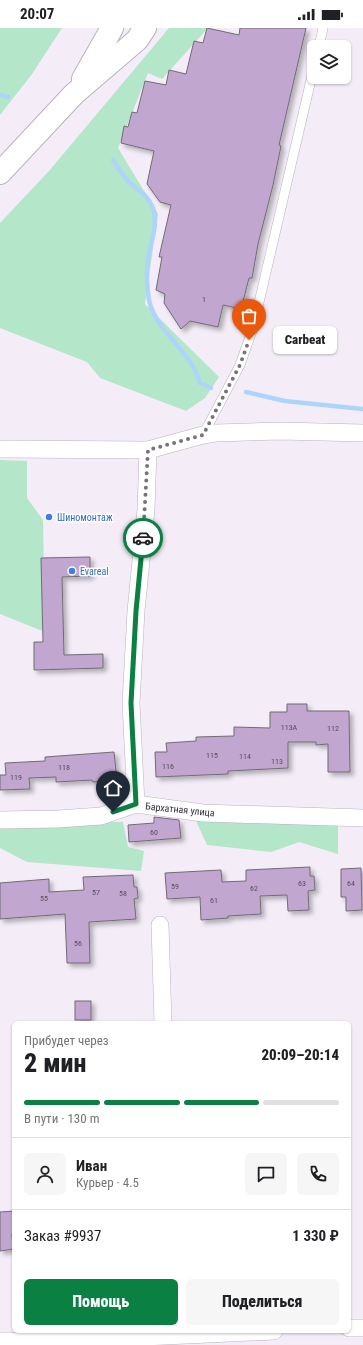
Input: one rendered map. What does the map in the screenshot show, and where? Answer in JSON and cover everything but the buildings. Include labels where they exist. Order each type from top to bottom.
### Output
[{"type":"main road","points":[[74,94],[112,28]]},
{"type":"main road","points":[[0,173],[74,94],[137,40],[145,28]]},
{"type":"street","points":[[0,449],[148,450],[203,435],[281,432],[363,433]]},
{"type":"street","points":[[136,804],[131,703],[136,611],[146,510],[148,450]]},
{"type":"street","name":"Бархатная улица","points":[[0,820],[58,819],[101,816],[136,804],[203,813],[363,818]]},
{"type":"street","points":[[160,925],[163,1021]]},
{"type":"street","points":[[351,1328],[363,1328]]},
{"type":"street","points":[[0,1341],[128,1334],[177,1333]]},
{"type":"lane","points":[[320,40],[323,28]]},
{"type":"lane","points":[[203,435],[240,365],[253,328],[310,84]]},
{"type":"green space","points":[[0,28],[62,28],[32,74],[0,115]]},
{"type":"green space","points":[[169,28],[208,28],[162,79],[148,73],[118,148],[158,214],[145,304],[219,377],[205,398],[186,411],[100,378],[87,362],[0,328],[0,223],[49,171]]},
{"type":"green space","points":[[0,460],[27,461],[27,498],[43,520],[45,632],[0,614]]},
{"type":"green space","points":[[338,820],[338,854],[299,842],[271,852],[207,845],[196,821]]},
{"type":"green space","points":[[123,822],[128,847],[144,851],[141,871],[27,862],[0,848],[0,823]]},
{"type":"waterway","points":[[0,95],[8,97]]},
{"type":"waterway","points":[[113,160],[128,182],[144,194],[155,214],[155,227],[147,270],[151,307],[162,327],[191,363],[200,383],[211,388]]},
{"type":"waterway","points":[[246,392],[285,401],[363,409]]},
{"type":"way so far","points":[[143,538],[146,510],[148,450],[203,435],[240,365],[249,340]]},
{"type":"place","name":"Carbeat","points":[[249,340]]},
{"type":"place","name":"Шиномонтаж","points":[[49,517]]},
{"type":"place","name":"Evareal","points":[[72,571]]},
{"type":"route","points":[[113,812],[136,804],[131,703],[136,611],[143,538]]}]
